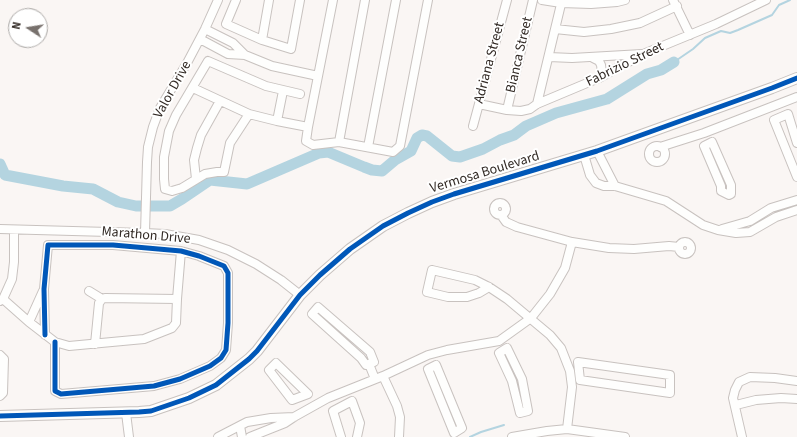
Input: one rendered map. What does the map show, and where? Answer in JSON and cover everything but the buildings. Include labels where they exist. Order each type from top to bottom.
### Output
[{"type":"main road","name":"Vermosa Boulevard","points":[[0,416],[151,411],[189,398],[216,385],[239,368],[257,351],[300,296],[320,276],[350,248],[383,226],[432,202],[454,194],[598,151],[797,78]]},
{"type":"street","name":"Valor Drive","points":[[145,233],[148,147],[154,123],[160,108],[200,39],[218,0]]},
{"type":"street","points":[[236,0],[226,24],[262,40],[291,49],[300,0]]},
{"type":"street","points":[[262,40],[269,0]]},
{"type":"street","points":[[333,0],[306,141],[313,145],[339,142],[393,152],[400,146],[428,0]]},
{"type":"street","points":[[339,142],[365,0]]},
{"type":"street","points":[[368,147],[396,0]]},
{"type":"street","name":"Adriana Street","points":[[473,126],[507,0]]},
{"type":"street","name":"Bianca Street","points":[[507,110],[533,0]]},
{"type":"street","points":[[542,0],[591,4],[625,0]]},
{"type":"street","name":"Fabrizio Street","points":[[479,104],[507,110],[521,111],[530,108],[600,78],[643,54],[690,35],[765,0]]},
{"type":"street","points":[[537,104],[562,2]]},
{"type":"street","points":[[555,29],[584,32],[611,29],[640,23],[675,3],[690,35]]},
{"type":"street","points":[[205,29],[233,43],[244,55]]},
{"type":"street","points":[[200,39],[228,54],[244,55],[272,66],[318,76]]},
{"type":"street","points":[[548,57],[593,58],[643,54]]},
{"type":"street","points":[[593,58],[599,61],[601,65],[602,73],[600,78]]},
{"type":"street","points":[[249,114],[230,143],[224,172],[205,174],[182,188],[172,191],[165,189],[165,148],[169,131],[176,115],[208,61],[252,81],[283,91],[300,94]]},
{"type":"street","points":[[193,88],[249,114],[308,127]]},
{"type":"street","points":[[277,121],[283,91]]},
{"type":"street","points":[[660,147],[704,133],[797,97]]},
{"type":"street","points":[[196,179],[194,160],[201,135],[220,101]]},
{"type":"street","points":[[776,105],[780,117]]},
{"type":"street","points":[[797,143],[788,114],[774,120],[797,177]]},
{"type":"street","points":[[704,133],[708,144]]},
{"type":"street","points":[[712,142],[731,185],[731,194],[729,195],[721,191],[721,186],[704,146],[708,144],[712,142]]},
{"type":"street","points":[[598,151],[615,186]]},
{"type":"street","points":[[584,155],[590,175],[596,183],[604,186],[615,186],[666,201],[703,225],[718,230],[736,233],[750,232],[776,217],[797,210]]},
{"type":"street","points":[[718,230],[750,221],[771,208],[797,200]]},
{"type":"street","points":[[771,208],[776,217]]},
{"type":"street","points":[[501,215],[506,222],[517,227],[572,242],[609,248],[634,249],[669,246],[679,247]]},
{"type":"street","name":"Marathon Drive","points":[[0,229],[165,234],[200,240],[228,250],[256,264],[300,296]]},
{"type":"street","points":[[14,230],[14,262],[12,279],[2,300],[55,342],[69,346],[144,339],[172,328],[176,323],[181,252]]},
{"type":"street","points":[[250,437],[285,423],[308,409],[336,395],[428,355],[498,341],[531,318],[550,294],[566,268],[572,242]]},
{"type":"street","points":[[45,335],[44,289],[48,244],[113,245],[181,252],[199,256],[224,266],[228,273],[228,323],[226,350],[221,358],[210,366],[180,379],[154,386],[61,394],[56,391],[55,342]]},
{"type":"street","points":[[489,287],[467,298],[448,297],[427,292],[432,270],[475,280],[489,287],[531,318],[550,335],[561,348],[570,371],[572,387],[568,430]]},
{"type":"street","points":[[29,322],[44,289]]},
{"type":"street","points":[[88,291],[102,299],[177,299]]},
{"type":"street","points":[[95,344],[99,303],[102,299]]},
{"type":"street","points":[[369,364],[374,362],[370,352],[318,307],[312,314],[361,358],[366,365],[369,364],[398,406],[400,417],[399,437]]},
{"type":"street","points":[[498,341],[503,350]]},
{"type":"street","points":[[507,348],[522,379],[528,411],[520,412],[512,381],[498,353],[503,350],[507,348]]},
{"type":"street","points":[[0,355],[4,359],[3,393],[0,396]]},
{"type":"street","points":[[428,355],[432,367]]},
{"type":"street","points":[[578,362],[670,375],[670,393],[580,380],[579,373],[578,362]]},
{"type":"street","points":[[276,363],[308,394],[299,397],[292,400],[269,370],[276,363]]},
{"type":"street","points":[[436,365],[462,428],[454,433],[428,369],[432,367],[436,365]]},
{"type":"street","points":[[570,371],[579,373]]},
{"type":"street","points":[[742,437],[736,405],[733,398],[739,382],[750,377],[797,381]]},
{"type":"street","points":[[336,395],[341,406]]},
{"type":"street","points":[[299,397],[308,409]]},
{"type":"street","points":[[736,405],[756,400],[782,398],[797,399]]},
{"type":"street","points":[[341,437],[333,411],[352,401],[360,423],[357,437]]},
{"type":"street","points":[[126,413],[129,437]]},
{"type":"street","points":[[218,437],[247,422],[271,418],[294,417]]},
{"type":"street","points":[[240,426],[242,437]]},
{"type":"street","points":[[512,437],[547,431],[568,430],[625,437]]},
{"type":"waterway","points":[[674,62],[693,49],[705,38],[721,31],[730,33],[772,15],[779,5],[790,0]]},
{"type":"waterway","points":[[0,164],[5,175],[63,186],[93,189],[118,202],[136,206],[170,206],[210,180],[247,184],[319,153],[328,152],[372,170],[382,171],[395,160],[411,151],[417,138],[422,135],[427,136],[452,156],[460,157],[483,149],[500,140],[514,135],[526,126],[556,113],[607,99],[647,74],[661,70],[674,62]]},
{"type":"waterway","points":[[470,437],[504,425]]},
{"type":"cycle path","points":[[0,416],[151,411],[189,398],[216,385],[249,359],[257,351],[300,295],[320,275],[350,249],[383,226],[432,202],[454,194],[597,151],[797,78]]},
{"type":"cycle path","points":[[45,335],[44,289],[48,245],[113,245],[181,251],[199,256],[224,266],[228,273],[228,323],[226,350],[221,358],[210,366],[180,379],[154,386],[61,394],[55,391],[55,342]]}]
